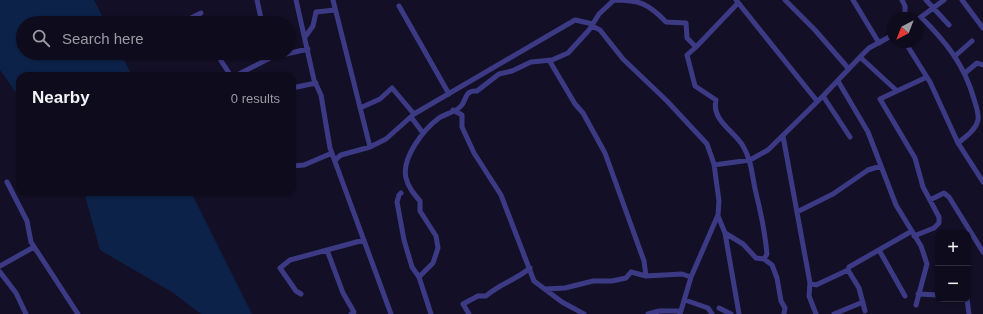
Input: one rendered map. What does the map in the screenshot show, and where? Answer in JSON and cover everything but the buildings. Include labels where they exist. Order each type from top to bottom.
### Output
[{"type":"street","points":[[257,0],[260,16]]},
{"type":"street","points":[[296,0],[316,83],[322,95],[325,125],[332,153],[391,314]]},
{"type":"street","points":[[333,0],[370,147]]},
{"type":"street","points":[[419,277],[433,263],[438,248],[436,236],[420,211],[420,201],[413,193],[405,176],[410,155],[422,133],[437,120],[462,106],[467,93],[477,91],[499,74],[512,71],[535,61],[561,57],[571,52],[593,25],[599,14],[614,0],[636,0],[656,12],[666,22],[686,23],[687,38],[696,46]]},
{"type":"street","points":[[785,0],[815,30],[848,68]]},
{"type":"street","points":[[853,0],[879,43]]},
{"type":"street","points":[[902,0],[905,6],[905,12]]},
{"type":"street","points":[[926,0],[932,9],[948,25]]},
{"type":"street","points":[[923,16],[944,0]]},
{"type":"street","points":[[962,0],[983,28]]},
{"type":"street","points":[[764,259],[767,254],[762,215],[750,160],[743,146],[722,124],[716,113],[716,100],[695,86],[687,55],[737,1],[817,102]]},
{"type":"street","points":[[399,6],[449,94]]},
{"type":"street","points":[[305,37],[313,26],[316,12],[335,10]]},
{"type":"street","points":[[195,16],[201,13]]},
{"type":"street","points":[[335,160],[341,155],[370,147],[386,139],[413,116],[575,20],[593,25],[600,30],[623,59],[667,101],[707,144],[714,165],[719,201],[718,215],[691,277],[681,313],[659,311],[648,314]]},
{"type":"street","points":[[923,23],[955,56],[965,73],[978,112],[978,121],[974,129],[958,144]]},
{"type":"street","points":[[714,165],[750,160],[768,150],[824,96],[848,68],[860,57],[887,38]]},
{"type":"street","points":[[955,56],[972,41]]},
{"type":"street","points":[[909,48],[927,77],[958,144],[983,182]]},
{"type":"street","points":[[296,52],[308,50]]},
{"type":"street","points":[[860,57],[897,91]]},
{"type":"street","points":[[220,60],[228,72]]},
{"type":"street","points":[[243,72],[266,60]]},
{"type":"street","points":[[549,60],[575,104],[583,113],[605,153],[644,261],[646,276]]},
{"type":"street","points":[[965,73],[977,63],[983,65]]},
{"type":"street","points":[[810,283],[816,285],[848,270],[849,267],[879,250],[913,233],[934,228],[939,223],[939,218],[923,187],[915,158],[880,99],[927,77]]},
{"type":"street","points":[[838,81],[868,132],[892,190],[896,205],[921,246],[926,264],[925,274],[916,305]]},
{"type":"street","points":[[296,87],[316,83]]},
{"type":"street","points":[[360,108],[380,99],[392,88],[413,116],[422,133]]},
{"type":"street","points":[[824,96],[850,137]]},
{"type":"street","points":[[453,110],[462,115],[462,127],[474,153],[501,196],[534,281],[562,302],[584,314]]},
{"type":"street","points":[[783,136],[810,283],[809,296],[816,314]]},
{"type":"street","points":[[296,166],[304,165],[332,153]]},
{"type":"street","points":[[797,212],[833,194],[868,170],[881,166]]},
{"type":"street","points":[[8,182],[27,221],[29,236],[34,247],[78,314]]},
{"type":"street","points":[[401,193],[399,195],[398,202],[404,240],[412,267],[419,277],[431,314]]},
{"type":"street","points":[[930,200],[944,193],[949,197],[983,252]]},
{"type":"street","points":[[718,215],[724,233],[739,314]]},
{"type":"street","points":[[724,233],[743,244],[756,258],[764,259],[773,266],[781,301],[785,308],[784,314]]},
{"type":"street","points":[[301,294],[296,291],[280,268],[290,260],[364,240]]},
{"type":"street","points":[[0,266],[34,247]]},
{"type":"street","points":[[327,250],[343,293],[354,312],[351,314]]},
{"type":"street","points":[[879,250],[905,296]]},
{"type":"street","points":[[469,314],[463,304],[478,296],[486,296],[494,289],[522,275],[530,268]]},
{"type":"street","points":[[848,270],[859,288],[865,311]]},
{"type":"street","points":[[0,272],[16,293],[26,314]]},
{"type":"street","points":[[545,289],[565,288],[593,281],[612,281],[626,278],[631,272],[646,276],[682,274],[691,277]]},
{"type":"street","points":[[918,294],[935,294]]},
{"type":"street","points":[[685,300],[708,308],[712,314]]},
{"type":"street","points":[[834,314],[863,302]]},
{"type":"street","points":[[967,302],[969,314]]},
{"type":"street","points":[[720,308],[731,314]]},
{"type":"water","points":[[0,0],[94,0],[102,16],[16,16],[16,60],[124,60],[130,72],[16,72],[16,92],[0,70]]},
{"type":"water","points":[[85,196],[193,196],[252,314],[201,314],[172,292],[100,250]]}]
